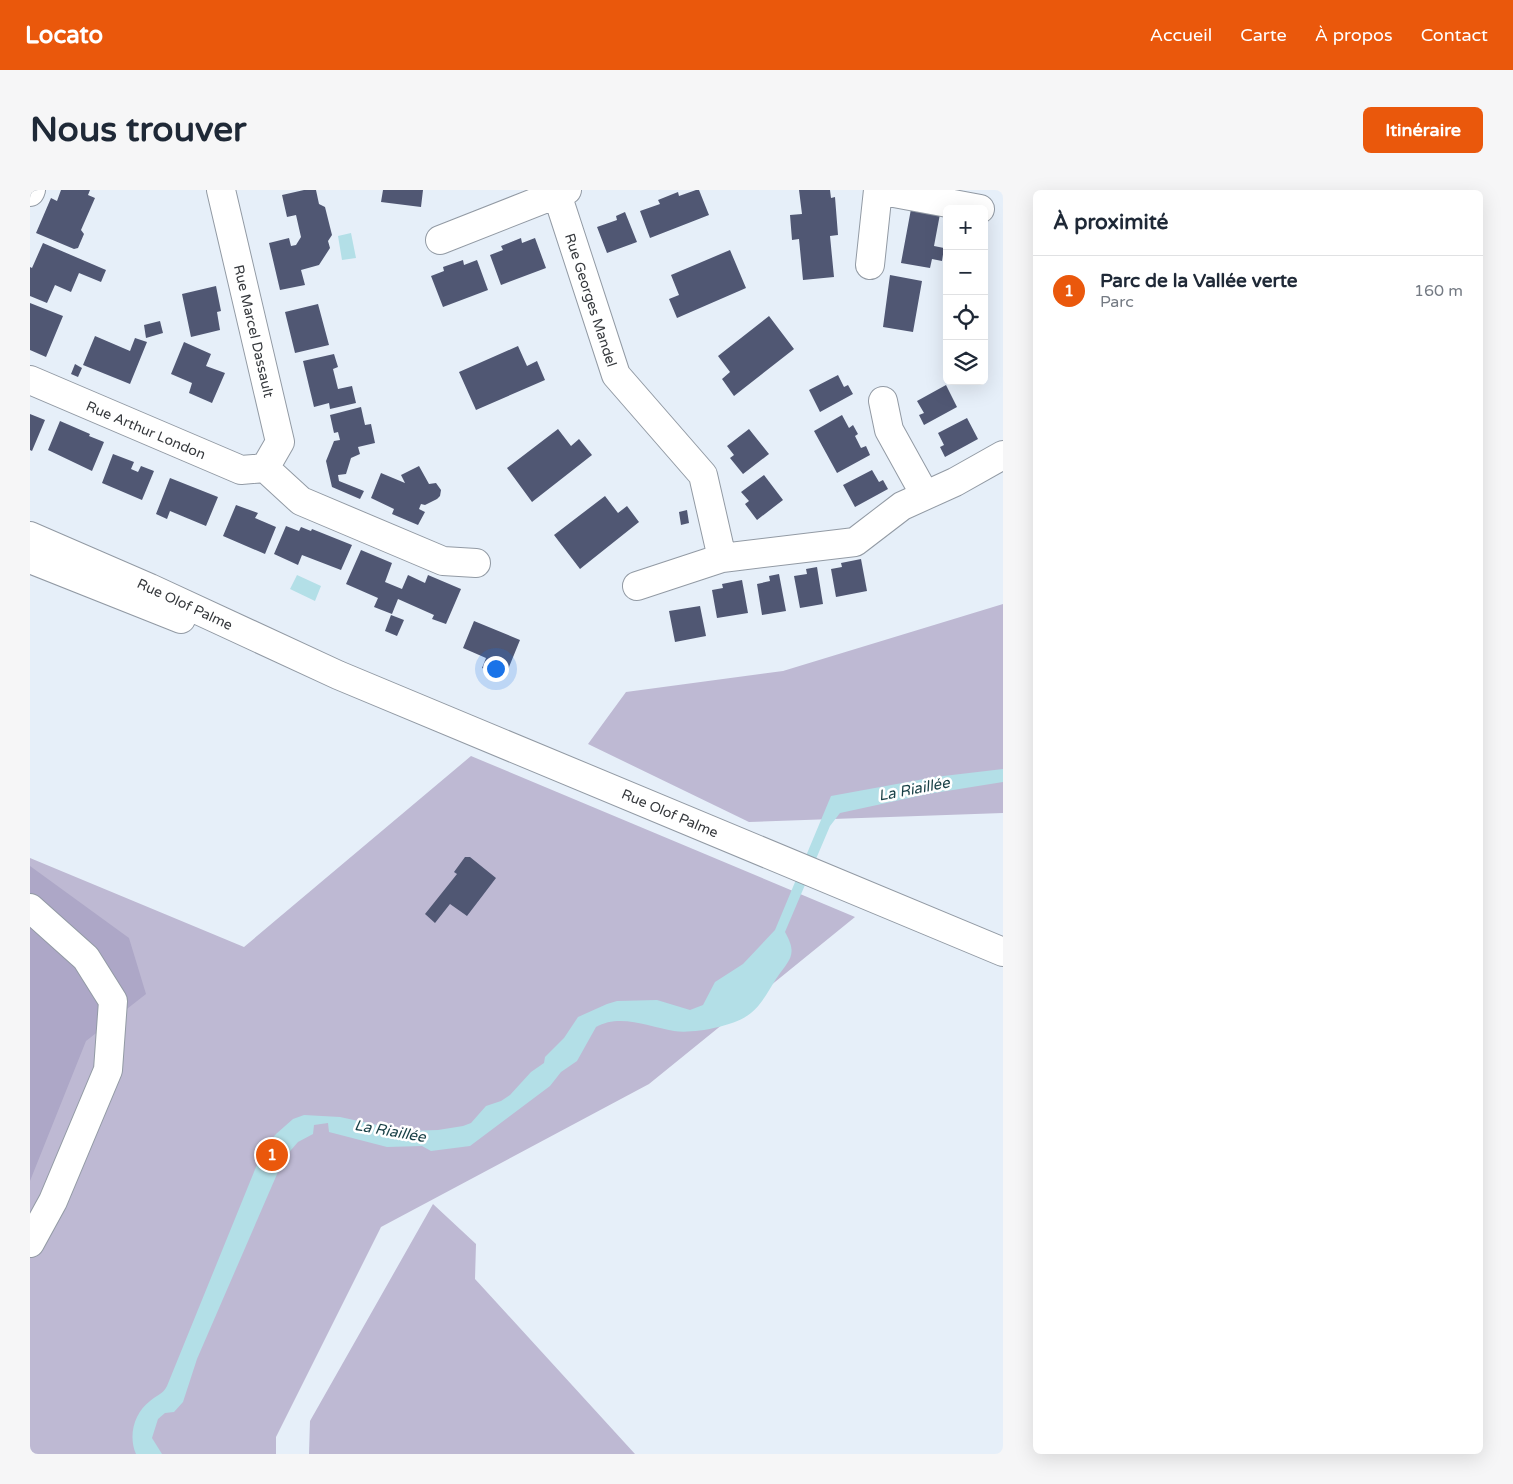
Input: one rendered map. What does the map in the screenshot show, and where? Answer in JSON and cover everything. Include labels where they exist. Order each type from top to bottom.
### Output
[{"type":"street","name":"Rue Marcel Dassault","points":[[221,190],[280,442],[265,468]]},
{"type":"street","points":[[870,265],[878,190],[959,205]]},
{"type":"street","points":[[440,240],[562,192]]},
{"type":"street","name":"Rue Georges Mandel","points":[[562,192],[616,375],[703,475],[722,558]]},
{"type":"street","points":[[988,211],[1003,213]]},
{"type":"street","name":"Rue Arthur London","points":[[30,380],[241,470],[265,468]]},
{"type":"street","points":[[884,401],[889,430],[925,495]]},
{"type":"street","points":[[637,586],[722,558],[855,542],[902,506],[954,482],[1003,455]]},
{"type":"street","points":[[265,468],[301,501],[443,561],[476,563]]},
{"type":"street","name":"Rue Olof Palme","points":[[30,536],[150,588],[338,675],[1003,952]]},
{"type":"street","name":"Rue Olof Palme","points":[[30,559],[141,605],[338,675]]},
{"type":"street","points":[[30,908],[86,958],[113,1001],[108,1070],[53,1201],[30,1243]]},
{"type":"shaded area","points":[[1003,604],[1003,813],[749,822],[588,744],[626,692],[783,671]]},
{"type":"shaded area","points":[[471,756],[855,917],[649,1084],[381,1227],[276,1437],[276,1454],[30,1454],[30,858],[244,947]]},
{"type":"shaded area","points":[[30,866],[129,938],[146,994],[86,1041],[30,1181]]},
{"type":"shaded area","points":[[433,1204],[476,1244],[475,1279],[635,1454],[309,1454],[310,1421]]},
{"type":"water","points":[[351,233],[356,258],[342,260],[338,236]]},
{"type":"water","points":[[297,575],[321,586],[315,601],[290,589]]},
{"type":"water","name":"La Riaillée","points":[[1003,769],[1003,782],[928,794],[840,813],[830,826],[785,932],[791,946],[791,957],[759,1005],[744,1018],[714,1028],[682,1032],[625,1021],[605,1023],[596,1027],[577,1061],[561,1072],[550,1086],[470,1146],[431,1151],[422,1146],[387,1147],[329,1132],[328,1123],[314,1125],[313,1134],[298,1142],[284,1158],[197,1359],[183,1402],[174,1412],[165,1413],[158,1419],[152,1438],[162,1454],[136,1454],[133,1432],[136,1418],[144,1406],[162,1393],[167,1386],[256,1167],[267,1145],[293,1119],[304,1115],[340,1117],[405,1131],[438,1130],[471,1123],[486,1106],[501,1101],[510,1095],[531,1072],[544,1063],[545,1057],[564,1038],[578,1017],[617,1001],[657,1000],[690,1010],[703,1005],[715,982],[743,964],[775,930],[831,796],[935,777]]},
{"type":"building","points":[[61,190],[90,190],[88,195],[95,198],[81,230],[84,234],[78,248],[74,249],[36,233],[51,198],[57,201]]},
{"type":"building","points":[[304,190],[316,190],[319,204],[325,207],[332,235],[328,241],[330,248],[319,265],[301,270],[305,285],[280,290],[269,243],[289,238],[291,246],[296,245],[301,237],[296,215],[287,217],[282,195]]},
{"type":"building","points":[[383,190],[423,190],[421,207],[381,202]]},
{"type":"building","points":[[699,190],[709,215],[650,238],[640,211],[660,204],[658,200],[678,192],[679,196]]},
{"type":"building","points":[[799,190],[830,190],[831,198],[835,197],[838,235],[830,236],[834,277],[803,280],[799,239],[792,240],[790,215],[802,214]]},
{"type":"building","points":[[911,209],[940,214],[934,246],[943,248],[942,261],[932,259],[930,268],[901,263]]},
{"type":"building","points":[[625,212],[637,242],[607,253],[597,227],[617,220],[616,216]]},
{"type":"building","points":[[521,238],[522,243],[535,238],[546,268],[501,285],[490,255],[503,250],[501,246]]},
{"type":"building","points":[[43,243],[106,270],[101,282],[79,273],[71,292],[55,285],[47,303],[30,296],[30,267],[32,268]]},
{"type":"building","points":[[730,250],[746,288],[677,318],[669,299],[679,295],[671,275]]},
{"type":"building","points":[[463,260],[464,265],[477,260],[488,290],[443,307],[431,276],[444,271],[443,267]]},
{"type":"building","points":[[890,275],[922,281],[913,332],[883,327]]},
{"type":"building","points":[[216,286],[221,311],[217,312],[220,330],[191,337],[182,294]]},
{"type":"building","points":[[30,303],[63,316],[46,357],[30,350]]},
{"type":"building","points":[[318,304],[329,345],[295,353],[285,312]]},
{"type":"building","points":[[769,316],[794,349],[734,396],[722,379],[730,372],[718,356]]},
{"type":"building","points":[[160,321],[163,333],[146,338],[144,325]]},
{"type":"building","points":[[95,336],[130,351],[135,338],[147,342],[130,384],[83,365]]},
{"type":"building","points":[[184,342],[211,354],[206,366],[225,373],[212,403],[189,393],[192,383],[171,374]]},
{"type":"building","points":[[518,346],[527,366],[537,361],[545,380],[476,410],[459,372]]},
{"type":"building","points":[[334,354],[338,367],[333,369],[338,389],[352,386],[356,403],[330,409],[329,403],[314,407],[303,361]]},
{"type":"building","points":[[75,364],[82,368],[78,377],[71,374]]},
{"type":"building","points":[[838,375],[844,387],[848,385],[853,394],[820,412],[809,390]]},
{"type":"building","points":[[946,385],[957,407],[924,425],[919,415],[924,413],[917,401]]},
{"type":"building","points":[[361,407],[365,425],[371,424],[375,443],[358,447],[360,454],[351,458],[346,474],[338,475],[339,481],[364,491],[360,499],[332,487],[326,461],[334,441],[340,440],[338,432],[334,433],[330,415]]},
{"type":"building","points":[[30,414],[45,420],[32,451],[30,450]]},
{"type":"building","points":[[842,415],[849,428],[853,425],[858,434],[855,436],[861,448],[866,446],[870,455],[837,473],[814,431]]},
{"type":"building","points":[[967,418],[978,439],[945,457],[940,447],[944,445],[938,433]]},
{"type":"building","points":[[60,421],[104,442],[92,471],[48,450]]},
{"type":"building","points":[[558,429],[571,446],[579,439],[592,455],[532,502],[507,468]]},
{"type":"building","points":[[749,429],[769,454],[743,474],[730,458],[734,455],[727,446]]},
{"type":"building","points":[[113,454],[134,462],[131,469],[138,472],[141,466],[154,471],[142,500],[102,483]]},
{"type":"building","points":[[419,466],[429,484],[436,483],[441,490],[440,496],[437,499],[425,505],[421,504],[419,509],[425,512],[418,525],[392,514],[394,509],[371,498],[381,473],[405,483],[401,475]]},
{"type":"building","points":[[872,470],[879,482],[883,480],[888,489],[855,507],[843,485]]},
{"type":"building","points":[[764,475],[783,500],[757,520],[745,504],[749,501],[741,492]]},
{"type":"building","points":[[170,478],[218,497],[206,526],[170,511],[167,519],[156,514]]},
{"type":"building","points":[[605,496],[618,513],[627,506],[639,522],[580,569],[554,535]]},
{"type":"building","points":[[236,505],[258,513],[255,518],[276,527],[265,554],[223,536]]},
{"type":"building","points":[[687,510],[689,523],[681,525],[679,512]]},
{"type":"building","points":[[286,526],[299,531],[301,527],[311,531],[312,529],[352,545],[341,570],[302,555],[298,565],[274,554]]},
{"type":"building","points":[[361,550],[392,563],[385,582],[402,589],[408,575],[425,583],[428,575],[461,589],[446,624],[432,619],[434,615],[398,599],[392,614],[374,607],[378,598],[346,584]]},
{"type":"building","points":[[861,559],[867,591],[836,597],[831,569],[842,567],[841,563]]},
{"type":"building","points":[[817,567],[823,604],[800,608],[794,576],[807,574],[806,569]]},
{"type":"building","points":[[779,574],[786,611],[762,615],[757,584],[770,581],[769,576]]},
{"type":"building","points":[[742,580],[748,613],[717,618],[712,590],[723,588],[722,584]]},
{"type":"building","points":[[700,606],[706,636],[675,642],[669,611]]},
{"type":"building","points":[[391,615],[404,620],[397,636],[385,631]]},
{"type":"building","points":[[474,621],[520,640],[505,677],[482,668],[486,658],[463,648]]},
{"type":"building","points":[[465,857],[470,857],[496,878],[467,916],[450,904],[435,923],[425,914],[457,874],[454,872]]},
{"type":"place","name":"Parc de la Vallée verte","points":[[272,1155]]}]
